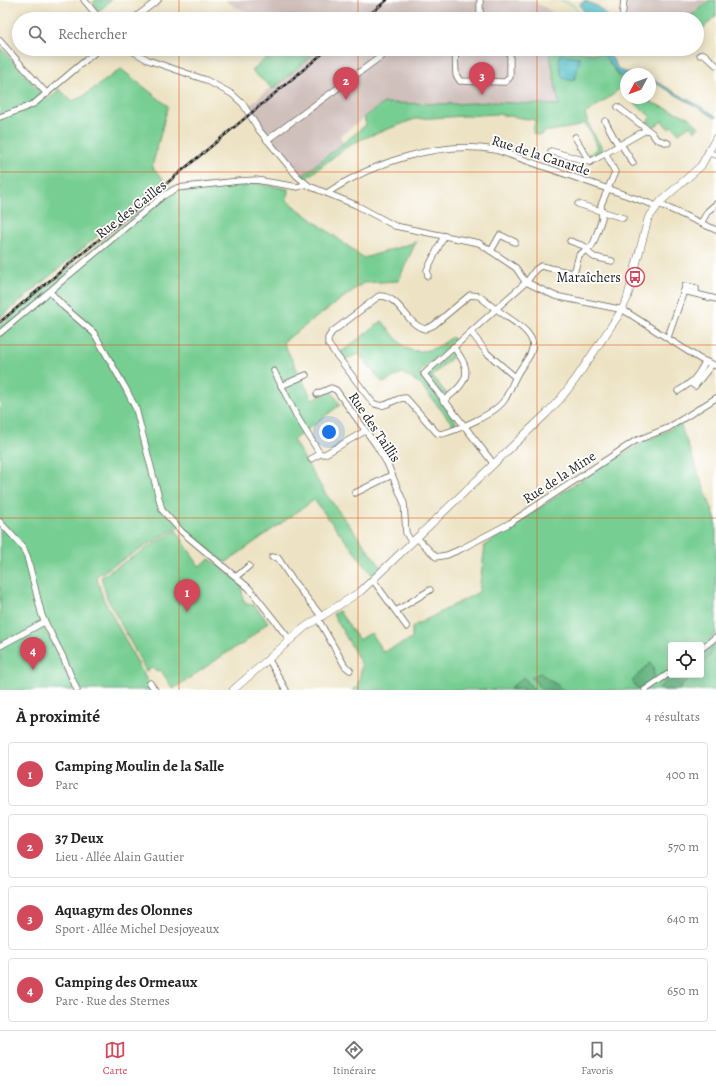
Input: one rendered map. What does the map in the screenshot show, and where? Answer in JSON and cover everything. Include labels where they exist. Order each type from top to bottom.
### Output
[{"type":"main road","points":[[233,690],[290,640],[320,618],[352,598],[373,580],[561,398],[622,310],[627,299],[646,223],[658,205],[697,170],[712,154],[716,138]]},
{"type":"street","points":[[84,0],[94,12]]},
{"type":"street","points":[[142,12],[158,0]]},
{"type":"street","points":[[480,0],[480,12]]},
{"type":"street","points":[[623,12],[624,0]]},
{"type":"street","points":[[0,41],[12,55]]},
{"type":"street","points":[[704,54],[716,65]]},
{"type":"street","points":[[13,56],[47,94]]},
{"type":"street","points":[[0,117],[29,107],[47,94],[91,56]]},
{"type":"street","points":[[141,56],[148,60],[218,85],[238,99],[267,140],[306,184],[356,205],[395,226],[474,242],[491,251],[516,268],[526,282],[555,296],[622,310],[668,337],[705,362],[714,365],[695,386],[691,383]]},
{"type":"street","points":[[267,140],[382,56]]},
{"type":"street","points":[[455,56],[456,75],[460,81],[505,82],[510,77],[510,56]]},
{"type":"street","points":[[618,107],[656,139],[668,143]]},
{"type":"street","points":[[605,121],[617,143],[633,162]]},
{"type":"street","points":[[551,151],[590,162],[646,130]]},
{"type":"street","points":[[575,137],[590,162]]},
{"type":"street","name":"Rue de la Canarde","points":[[327,193],[342,183],[389,161],[431,152],[476,148],[496,150],[658,205],[716,230]]},
{"type":"street","points":[[493,463],[425,378],[425,372],[526,282],[536,269],[541,266],[572,273],[575,270],[579,255],[587,250],[594,242],[602,218],[601,205],[615,172],[606,154]]},
{"type":"street","name":"Rue des Cailles","points":[[0,334],[163,196],[174,189],[188,186],[256,180],[298,187],[306,184]]},
{"type":"street","points":[[578,204],[623,218]]},
{"type":"street","points":[[701,223],[708,211],[716,204]]},
{"type":"street","points":[[491,251],[500,235],[515,242]]},
{"type":"street","points":[[428,276],[427,270],[444,236]]},
{"type":"street","points":[[570,240],[584,246],[594,257],[612,261]]},
{"type":"street","points":[[668,337],[684,291],[716,299]]},
{"type":"street","points":[[50,292],[64,307],[94,333],[126,388],[136,409],[162,510],[182,532],[237,576],[253,592],[290,640]]},
{"type":"street","points":[[470,295],[479,296],[496,309],[528,334],[532,343],[531,352],[515,377],[504,401],[470,424],[456,430],[439,434],[406,398],[396,399],[387,405],[378,406],[371,401],[328,344],[329,336],[379,296],[389,298],[415,324],[425,329],[431,327],[470,295]]},
{"type":"street","points":[[471,332],[486,352],[515,377]]},
{"type":"street","points":[[443,401],[464,383],[466,373],[464,360],[453,347]]},
{"type":"street","points":[[678,391],[691,383],[698,376],[705,362]]},
{"type":"street","points":[[274,371],[320,454]]},
{"type":"street","points":[[281,386],[306,375]]},
{"type":"street","name":"Rue des Taillis","points":[[317,394],[332,388],[336,390],[381,453],[404,503],[406,533],[414,540]]},
{"type":"street","name":"Rue de la Mine","points":[[414,540],[436,557],[447,555],[461,549],[510,523],[635,441],[668,428],[716,398]]},
{"type":"street","points":[[456,430],[458,420]]},
{"type":"street","points":[[470,424],[470,434]]},
{"type":"street","points":[[311,459],[320,454],[325,454],[365,431]]},
{"type":"street","points":[[355,493],[392,475]]},
{"type":"street","points":[[0,522],[22,546],[28,556],[44,622],[63,657],[77,690]]},
{"type":"street","points":[[272,557],[278,558],[320,618],[345,666],[350,670]]},
{"type":"street","points":[[237,576],[249,566]]},
{"type":"street","points":[[373,580],[407,627]]},
{"type":"street","points":[[396,611],[430,590]]},
{"type":"street","points":[[0,646],[44,622]]},
{"type":"street","points":[[704,647],[716,637]]},
{"type":"street","points":[[269,660],[286,690]]},
{"type":"street","points":[[645,690],[668,674]]},
{"type":"street","points":[[150,683],[155,690]]},
{"type":"shaded area","points":[[225,0],[532,0],[552,12],[248,12],[235,7]]},
{"type":"shaded area","points":[[607,0],[710,0],[695,12],[626,12],[627,3]]},
{"type":"shaded area","points":[[311,56],[550,56],[559,105],[490,102],[454,104],[384,103],[340,136],[343,143],[302,176],[262,129],[248,107],[271,87],[273,89]]},
{"type":"green space","points":[[95,0],[111,0],[99,11],[93,3]]},
{"type":"green space","points":[[710,0],[716,0],[716,16],[704,27],[704,12],[695,12]]},
{"type":"green space","points":[[0,47],[48,100],[59,89],[72,101],[82,97],[121,69],[168,106],[152,167],[164,180],[0,318]]},
{"type":"green space","points":[[273,56],[311,56],[273,89],[252,71],[267,57],[269,60]]},
{"type":"green space","points":[[550,56],[604,56],[620,78],[620,90],[619,89],[585,114],[591,130],[604,151],[601,153],[599,152],[589,158],[588,155],[598,148],[585,123],[574,127],[543,132],[543,134],[537,135],[533,133],[535,120],[497,114],[415,119],[364,138],[345,148],[305,179],[302,176],[366,125],[364,117],[384,103],[454,104],[490,102],[559,105]]},
{"type":"green space","points":[[636,104],[656,104],[688,117],[699,127],[695,131],[690,125],[679,133],[672,126],[669,129],[662,121],[654,127],[651,123],[645,123],[651,117]]},
{"type":"green space","points":[[255,183],[288,189],[287,201],[364,258],[416,242],[398,281],[363,283],[283,342],[312,399],[332,392],[340,405],[293,440],[325,493],[381,567],[373,576],[314,500],[225,563],[179,526],[96,576],[103,598],[152,690],[80,690],[47,624],[43,627],[59,654],[74,690],[0,690],[0,325],[170,186]]},
{"type":"green space","points":[[382,321],[398,341],[408,349],[414,351],[432,349],[452,337],[455,341],[419,373],[456,421],[455,427],[419,383],[402,373],[383,383],[359,354],[345,359],[340,353]]},
{"type":"green space","points":[[454,351],[457,353],[432,376],[447,394],[442,395],[427,374]]},
{"type":"green space","points":[[680,424],[716,520],[716,634],[709,639],[716,644],[716,690],[352,690],[358,686],[362,665],[333,614],[339,611],[359,640],[371,633],[383,652],[412,639],[412,627],[479,592],[485,545],[607,462]]},
{"type":"green space","points":[[176,530],[199,566],[210,559],[241,583],[243,599],[246,604],[254,605],[268,622],[243,644],[237,646],[173,689],[160,669],[157,671],[151,668],[146,671],[107,598],[101,577]]},
{"type":"green space","points":[[710,646],[713,646],[710,656],[704,662],[704,650]]},
{"type":"green space","points":[[650,663],[653,667],[654,676],[650,683],[638,689],[632,681]]},
{"type":"green space","points":[[540,673],[563,690],[542,690],[531,677]]},
{"type":"green space","points":[[524,677],[534,690],[511,690],[510,688]]},
{"type":"green space","points":[[669,678],[689,678],[678,690],[660,690],[659,688]]},
{"type":"water","points":[[585,1],[599,7],[603,12],[584,12],[580,4]]},
{"type":"water","points":[[560,56],[580,57],[576,76],[573,81],[562,78]]},
{"type":"water","points":[[605,56],[611,56],[620,70],[620,76]]},
{"type":"water","points":[[656,81],[708,111],[716,116],[716,118],[656,83]]},
{"type":"waterway","points":[[561,0],[574,6],[577,12]]},
{"type":"waterway","points":[[578,67],[582,67],[586,56],[609,60]]},
{"type":"railway","points":[[372,12],[387,0]]},
{"type":"railway","points":[[0,322],[320,56]]},
{"type":"place","name":"Aquagym des Olonnes","points":[[482,95]]},
{"type":"place","name":"37 Deux","points":[[346,100]]},
{"type":"place","name":"Maraîchers","points":[[635,277]]},
{"type":"place","name":"Camping Moulin de la Salle","points":[[187,612]]},
{"type":"place","name":"Camping des Ormeaux","points":[[33,670]]}]
